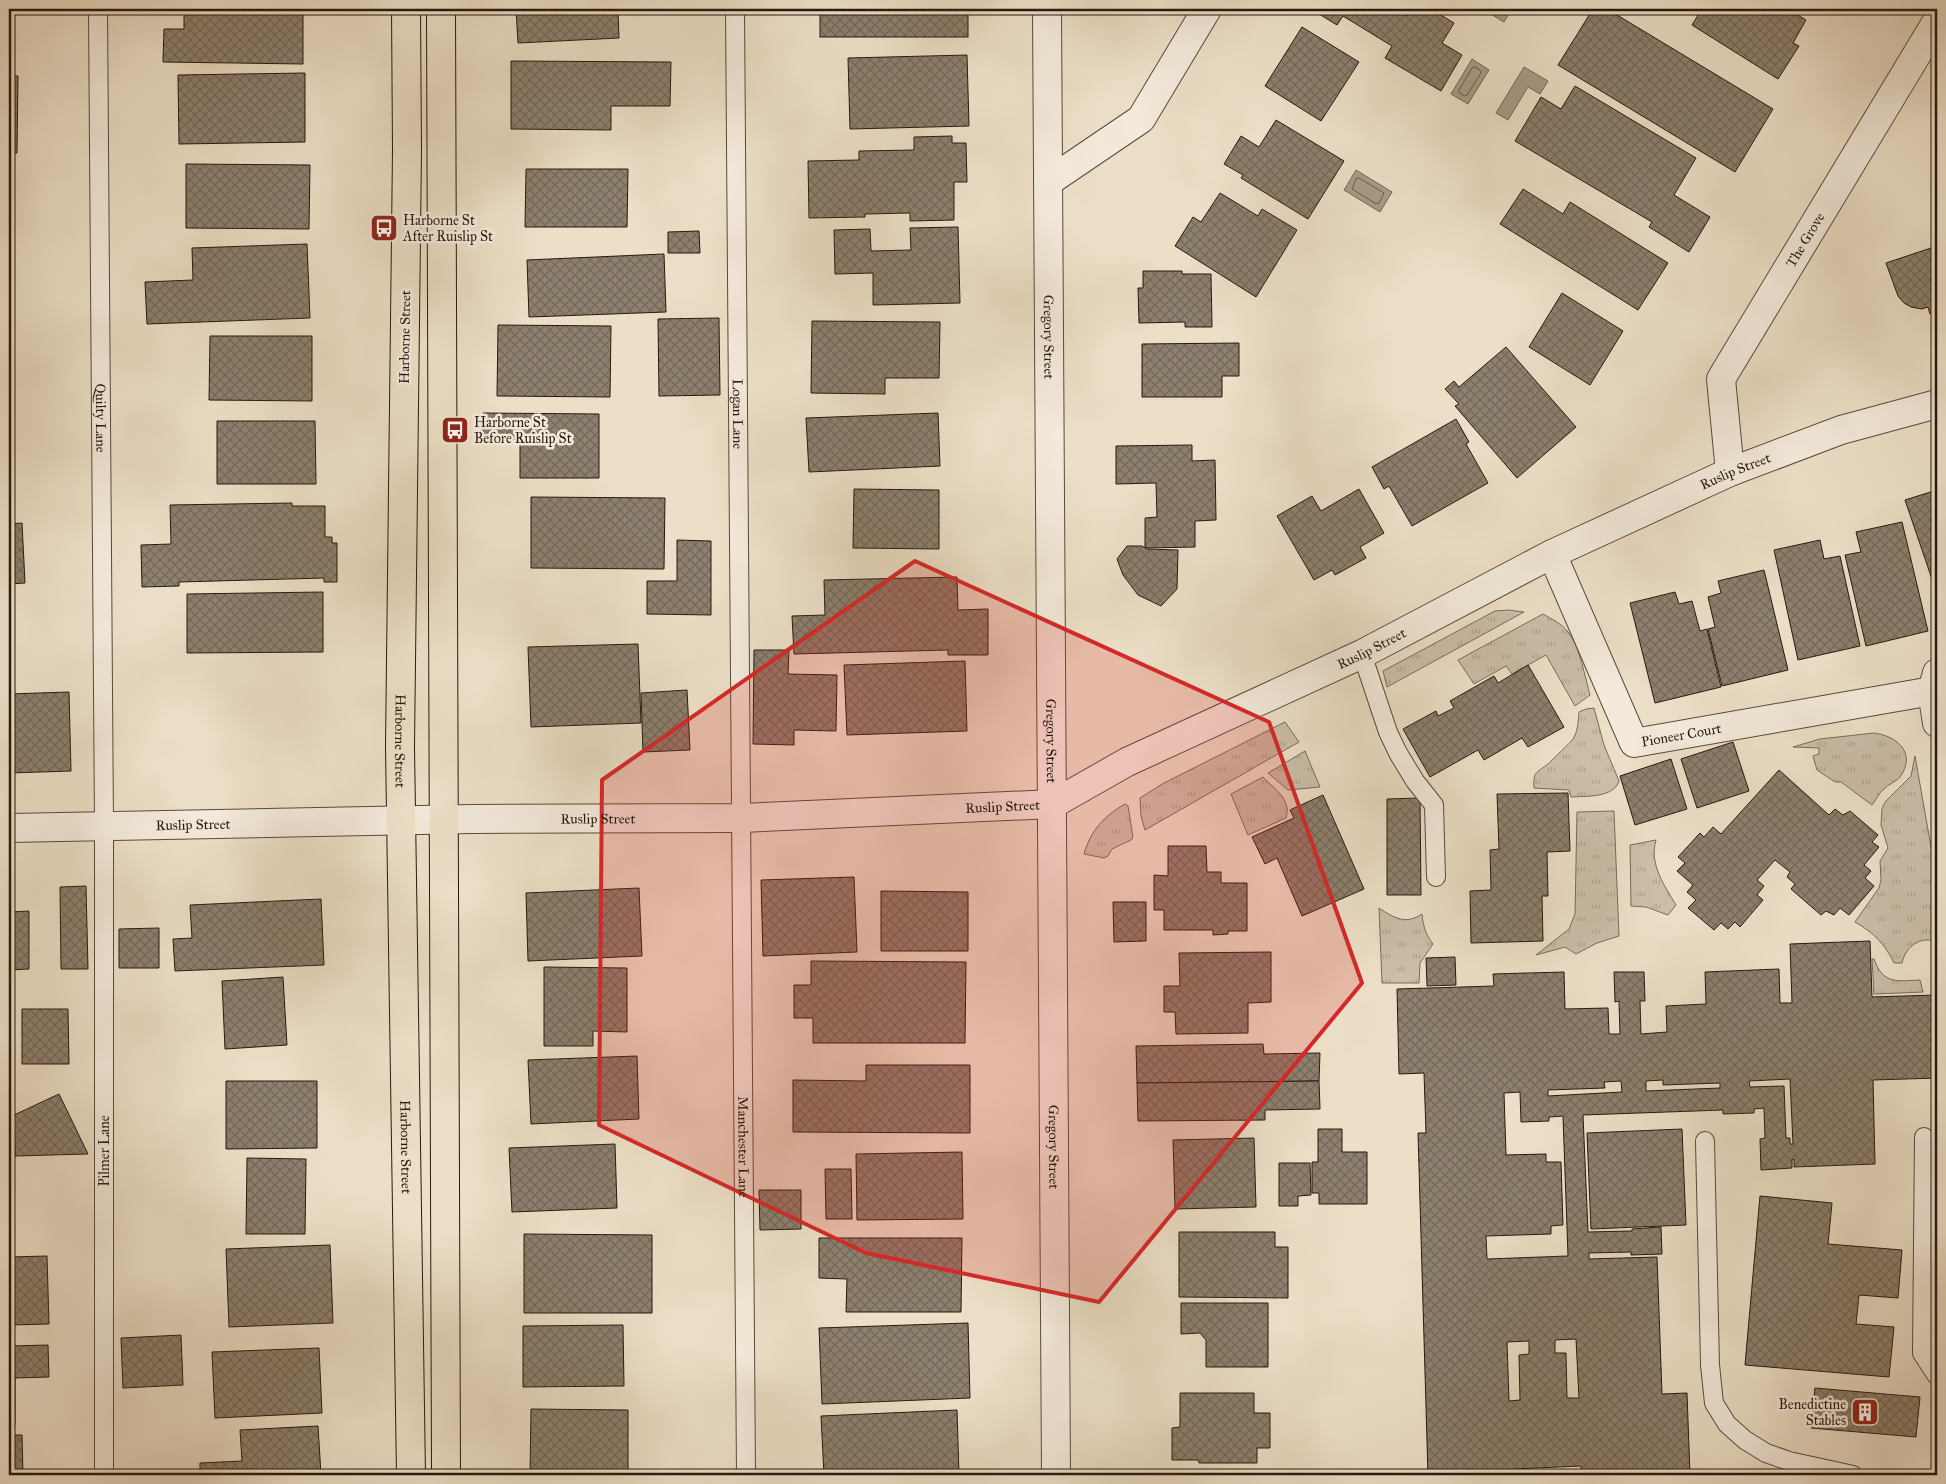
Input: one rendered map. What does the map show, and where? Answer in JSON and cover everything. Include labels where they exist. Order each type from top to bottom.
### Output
[{"type":"main road","name":"Harborne Street","points":[[406,9],[407,150],[400,737],[411,1475]]},
{"type":"main road","points":[[441,9],[442,820],[446,1475]]},
{"type":"street","name":"Gregory Street","points":[[1047,9],[1056,1475]]},
{"type":"street","points":[[1048,182],[1141,119],[1207,9]]},
{"type":"street","name":"The Grove","points":[[1730,472],[1721,379],[1937,20]]},
{"type":"street","name":"Ruslip Street","points":[[9,828],[402,820],[742,818],[1053,804],[1127,762],[1362,654],[1552,554],[1730,472],[1841,430],[1937,404]]},
{"type":"street","name":"Pioneer Court","points":[[1552,554],[1634,743],[1934,682]]},
{"type":"street","points":[[1934,682],[1937,723]]},
{"type":"lane","name":"Quilty Lane","points":[[98,9],[104,826]]},
{"type":"lane","name":"Logan Lane","points":[[735,9],[742,818]]},
{"type":"lane","points":[[1362,654],[1388,732],[1398,753],[1415,781],[1434,805],[1436,877]]},
{"type":"lane","name":"Manchester Lane","points":[[742,818],[746,1475]]},
{"type":"lane","name":"Pilmer Lane","points":[[104,826],[104,1475]]},
{"type":"lane","points":[[1924,1137],[1922,1353],[1937,1376]]},
{"type":"lane","points":[[1705,1141],[1710,1365],[1714,1404],[1727,1424],[1745,1440],[1766,1453],[1789,1461],[1852,1475]]},
{"type":"highlighted area","points":[[915,561],[1269,722],[1362,983],[1099,1302],[866,1253],[599,1125],[602,780]]},
{"type":"green space","points":[[1495,611],[1524,612],[1387,687],[1383,671]]},
{"type":"green space","points":[[1543,614],[1557,622],[1572,638],[1579,654],[1590,695],[1575,706],[1546,655],[1512,674],[1506,666],[1474,684],[1458,660]]},
{"type":"green space","points":[[1594,708],[1604,745],[1619,781],[1616,787],[1612,791],[1599,795],[1571,797],[1569,790],[1534,788],[1536,773],[1548,764],[1575,736],[1579,712]]},
{"type":"green space","points":[[1285,722],[1299,742],[1145,830],[1141,816],[1140,798],[1164,783]]},
{"type":"green space","points":[[1874,733],[1897,742],[1905,753],[1906,760],[1905,768],[1900,777],[1882,791],[1872,805],[1841,782],[1835,782],[1817,770],[1813,756],[1819,754],[1819,748],[1793,747],[1820,739]]},
{"type":"green space","points":[[1305,751],[1320,787],[1288,790],[1268,773]]},
{"type":"green space","points":[[1915,756],[1937,881],[1937,942],[1931,940],[1920,941],[1910,947],[1902,963],[1894,963],[1887,950],[1878,940],[1868,930],[1855,922],[1879,888],[1881,880],[1880,861],[1888,848],[1881,825],[1882,809],[1885,802],[1911,776]]},
{"type":"green space","points":[[1263,777],[1277,790],[1284,800],[1287,811],[1286,818],[1248,835],[1231,794]]},
{"type":"green space","points":[[1125,804],[1128,806],[1133,837],[1131,840],[1112,849],[1108,856],[1104,858],[1084,854],[1090,838],[1099,824]]},
{"type":"green space","points":[[1614,811],[1619,936],[1597,943],[1576,954],[1565,947],[1536,955],[1569,929],[1575,914],[1577,812]]},
{"type":"green space","points":[[1656,840],[1654,857],[1656,866],[1676,905],[1668,915],[1646,907],[1631,906],[1630,845]]},
{"type":"green space","points":[[1379,908],[1390,915],[1405,920],[1422,914],[1425,930],[1433,944],[1420,963],[1419,983],[1382,983]]},
{"type":"green space","points":[[1872,959],[1874,959],[1882,973],[1892,980],[1920,980],[1923,992],[1874,994]]},
{"type":"water","points":[[1485,9],[1512,9],[1504,22]]},
{"type":"water","points":[[1472,59],[1489,70],[1468,104],[1451,94]]},
{"type":"water","points":[[1524,67],[1548,81],[1540,94],[1528,87],[1508,120],[1496,113]]},
{"type":"water","points":[[1356,170],[1392,192],[1380,212],[1344,190]]},
{"type":"building","points":[[9,9],[12,60],[9,60]]},
{"type":"building","points":[[184,9],[303,9],[303,64],[163,62],[164,29],[184,29]]},
{"type":"building","points":[[516,9],[641,10],[618,11],[619,38],[518,43]]},
{"type":"building","points":[[820,9],[968,9],[968,37],[820,37]]},
{"type":"building","points":[[1311,9],[1393,9],[1406,16],[1411,9],[1431,9],[1454,23],[1442,43],[1462,55],[1441,91],[1385,58],[1392,46],[1343,16],[1337,25]]},
{"type":"building","points":[[1593,9],[1607,9],[1773,109],[1735,172],[1558,65]]},
{"type":"building","points":[[1702,9],[1788,9],[1806,20],[1793,43],[1799,46],[1778,79],[1692,25]]},
{"type":"building","points":[[1302,27],[1359,62],[1321,121],[1265,86]]},
{"type":"building","points":[[967,55],[969,126],[850,129],[848,58]]},
{"type":"building","points":[[511,61],[671,62],[670,106],[611,106],[611,130],[511,129]]},
{"type":"building","points":[[305,73],[305,142],[179,144],[178,75]]},
{"type":"building","points":[[9,76],[18,76],[17,153],[9,153]]},
{"type":"building","points":[[1575,86],[1696,158],[1674,195],[1710,217],[1689,252],[1649,227],[1652,222],[1515,141],[1541,97],[1561,109]]},
{"type":"building","points":[[1276,120],[1344,161],[1308,219],[1241,178],[1243,175],[1224,164],[1241,136],[1259,147]]},
{"type":"building","points":[[952,136],[952,143],[966,143],[967,182],[954,182],[954,220],[910,221],[910,213],[865,214],[865,217],[809,218],[808,161],[859,160],[859,151],[914,150],[914,137]]},
{"type":"building","points":[[186,164],[310,165],[309,229],[186,228]]},
{"type":"building","points":[[526,169],[628,169],[627,227],[525,227]]},
{"type":"building","points":[[1523,189],[1563,214],[1570,202],[1668,263],[1638,310],[1500,224]]},
{"type":"building","points":[[1220,193],[1258,216],[1262,209],[1297,230],[1256,297],[1175,246],[1193,217],[1201,222]]},
{"type":"building","points":[[958,227],[960,303],[873,305],[873,273],[835,274],[834,230],[870,229],[871,251],[911,250],[910,228]]},
{"type":"building","points":[[699,231],[700,253],[668,253],[668,232]]},
{"type":"building","points":[[307,244],[310,318],[147,324],[145,282],[193,280],[192,248]]},
{"type":"building","points":[[1937,246],[1937,312],[1930,314],[1928,307],[1922,309],[1911,307],[1904,303],[1898,296],[1886,263]]},
{"type":"building","points":[[664,254],[666,312],[529,317],[527,260]]},
{"type":"building","points":[[1143,271],[1182,271],[1182,274],[1211,274],[1212,327],[1185,327],[1185,322],[1139,323],[1138,288],[1143,288]]},
{"type":"building","points":[[1562,293],[1623,331],[1590,385],[1529,347]]},
{"type":"building","points":[[719,318],[720,395],[659,396],[658,319]]},
{"type":"building","points":[[812,321],[940,322],[939,378],[885,378],[885,394],[811,393]]},
{"type":"building","points":[[498,325],[611,326],[610,397],[497,396]]},
{"type":"building","points":[[210,336],[312,336],[312,401],[209,400]]},
{"type":"building","points":[[1239,343],[1239,376],[1222,376],[1222,397],[1142,397],[1142,344]]},
{"type":"building","points":[[1506,347],[1576,427],[1517,478],[1455,406],[1459,404],[1445,389],[1454,381],[1459,387]]},
{"type":"building","points":[[483,413],[599,414],[599,478],[520,478],[520,443],[483,443]]},
{"type":"building","points":[[938,413],[940,466],[809,472],[806,418]]},
{"type":"building","points":[[1456,419],[1469,442],[1466,444],[1488,483],[1412,526],[1389,486],[1384,489],[1372,467]]},
{"type":"building","points":[[217,421],[315,421],[316,484],[217,484]]},
{"type":"building","points":[[1192,445],[1192,461],[1215,460],[1216,520],[1195,521],[1195,547],[1145,548],[1145,518],[1157,517],[1156,483],[1116,484],[1116,446]]},
{"type":"building","points":[[854,489],[939,490],[939,549],[853,548]]},
{"type":"building","points":[[1359,489],[1384,533],[1360,547],[1366,558],[1335,575],[1332,570],[1314,580],[1277,516],[1312,496],[1321,511]]},
{"type":"building","points":[[1937,490],[1937,584],[1934,585],[1905,500]]},
{"type":"building","points":[[531,497],[665,498],[664,569],[531,568]]},
{"type":"building","points":[[292,503],[292,506],[325,506],[325,537],[332,537],[332,543],[337,543],[337,582],[324,582],[324,578],[179,582],[179,586],[142,587],[141,545],[171,544],[170,505]]},
{"type":"building","points":[[1902,522],[1928,631],[1866,646],[1845,555],[1861,552],[1856,532]]},
{"type":"building","points":[[22,523],[25,583],[9,584],[9,524]]},
{"type":"building","points":[[677,540],[711,541],[711,615],[647,614],[647,581],[677,581]]},
{"type":"building","points":[[1820,540],[1824,559],[1840,556],[1860,646],[1798,660],[1774,550]]},
{"type":"building","points":[[1127,546],[1178,550],[1177,589],[1161,606],[1138,595],[1123,575],[1117,559]]},
{"type":"building","points":[[1764,570],[1788,670],[1722,686],[1708,629],[1715,627],[1708,597],[1721,593],[1718,581]]},
{"type":"building","points":[[957,577],[958,610],[988,609],[988,655],[948,655],[948,650],[794,654],[792,616],[825,615],[824,580]]},
{"type":"building","points":[[323,592],[323,652],[187,653],[187,594]]},
{"type":"building","points":[[1675,592],[1679,604],[1692,601],[1700,631],[1707,629],[1721,687],[1655,703],[1630,603]]},
{"type":"building","points":[[638,644],[641,723],[531,727],[528,647]]},
{"type":"building","points":[[754,650],[789,650],[788,674],[837,675],[836,731],[794,730],[794,745],[753,744]]},
{"type":"building","points":[[965,661],[967,731],[847,735],[844,665]]},
{"type":"building","points":[[1528,665],[1564,727],[1528,747],[1522,738],[1484,760],[1478,750],[1430,777],[1403,729],[1436,711],[1438,716],[1454,708],[1450,701],[1494,676],[1498,683]]},
{"type":"building","points":[[687,690],[690,750],[643,752],[641,693]]},
{"type":"building","points":[[69,692],[71,771],[9,773],[9,694]]},
{"type":"building","points":[[1733,742],[1749,791],[1697,808],[1681,759]]},
{"type":"building","points":[[1671,759],[1687,809],[1635,825],[1620,776]]},
{"type":"building","points":[[1779,770],[1829,815],[1835,809],[1843,815],[1850,811],[1878,835],[1872,842],[1879,847],[1864,865],[1871,871],[1865,878],[1874,886],[1849,915],[1840,908],[1834,915],[1826,911],[1821,915],[1791,889],[1795,884],[1787,877],[1790,872],[1775,860],[1757,880],[1764,886],[1757,895],[1763,900],[1740,927],[1735,922],[1728,929],[1721,923],[1714,930],[1688,908],[1696,900],[1687,892],[1693,885],[1677,871],[1685,863],[1678,857],[1700,833],[1704,837],[1713,827],[1721,834]]},
{"type":"building","points":[[1568,793],[1570,851],[1547,852],[1548,896],[1542,896],[1543,941],[1471,943],[1470,891],[1491,890],[1490,850],[1499,849],[1497,794]]},
{"type":"building","points":[[1323,795],[1364,889],[1302,916],[1277,858],[1265,864],[1252,837],[1294,818],[1290,810]]},
{"type":"building","points":[[1420,798],[1421,895],[1387,895],[1387,799]]},
{"type":"building","points":[[1168,846],[1206,846],[1207,872],[1221,872],[1221,883],[1247,883],[1247,931],[1228,931],[1228,934],[1213,935],[1213,930],[1164,930],[1164,910],[1154,910],[1154,875],[1168,876]]},
{"type":"building","points":[[854,877],[857,952],[763,956],[761,880]]},
{"type":"building","points":[[86,886],[88,969],[61,969],[60,887]]},
{"type":"building","points":[[639,888],[642,956],[528,961],[526,893]]},
{"type":"building","points":[[881,891],[968,892],[968,951],[881,951]]},
{"type":"building","points":[[321,899],[324,965],[175,971],[173,939],[192,938],[190,905]]},
{"type":"building","points":[[1113,902],[1146,902],[1146,941],[1114,942]]},
{"type":"building","points":[[29,911],[29,969],[9,970],[9,912]]},
{"type":"building","points":[[159,928],[159,968],[119,968],[119,929]]},
{"type":"building","points":[[1870,941],[1872,997],[1937,995],[1937,1078],[1873,1080],[1875,1164],[1794,1167],[1794,1159],[1792,1160],[1792,1168],[1761,1170],[1760,1139],[1765,1138],[1764,1108],[1754,1109],[1754,1113],[1723,1114],[1723,1110],[1583,1115],[1588,1232],[1632,1231],[1632,1229],[1661,1227],[1662,1254],[1631,1255],[1631,1252],[1589,1253],[1589,1259],[1657,1257],[1662,1394],[1687,1393],[1690,1475],[1581,1475],[1581,1466],[1514,1469],[1514,1475],[1428,1475],[1418,1133],[1426,1133],[1424,1073],[1399,1074],[1397,989],[1494,986],[1493,974],[1564,972],[1565,1009],[1608,1008],[1609,1034],[1620,1034],[1619,1001],[1615,1002],[1614,972],[1644,972],[1645,1001],[1640,1001],[1641,1034],[1667,1032],[1666,1006],[1706,1004],[1705,972],[1779,969],[1780,1003],[1792,1003],[1790,944]],"holes":[[[1790,1079],[1793,1144],[1790,1144],[1790,1138],[1786,1138],[1784,1086],[1750,1087],[1749,1081]],[[1663,1080],[1663,1085],[1720,1083],[1720,1088],[1646,1091],[1646,1081]],[[1621,1081],[1622,1092],[1548,1096],[1548,1090],[1605,1088],[1604,1082]],[[1520,1092],[1521,1122],[1549,1121],[1549,1117],[1563,1116],[1568,1256],[1487,1259],[1486,1236],[1551,1234],[1551,1226],[1563,1225],[1561,1162],[1546,1162],[1546,1154],[1506,1155],[1504,1093]],[[1576,1339],[1579,1398],[1567,1398],[1566,1353],[1555,1353],[1555,1340]],[[1529,1341],[1529,1354],[1519,1355],[1520,1400],[1509,1401],[1507,1342]]]},
{"type":"building","points":[[1271,952],[1271,1002],[1248,1003],[1248,1033],[1176,1034],[1175,1012],[1164,1012],[1164,986],[1180,986],[1179,953]]},
{"type":"building","points":[[1455,957],[1456,985],[1427,986],[1426,958]]},
{"type":"building","points":[[811,961],[966,962],[965,1043],[813,1043],[813,1018],[794,1018],[794,985],[811,985]]},
{"type":"building","points":[[544,967],[627,968],[627,1032],[593,1031],[593,1046],[544,1046]]},
{"type":"building","points":[[283,977],[287,1045],[225,1049],[222,981]]},
{"type":"building","points":[[22,1009],[68,1009],[69,1064],[22,1064]]},
{"type":"building","points":[[1263,1044],[1264,1054],[1320,1053],[1319,1081],[1137,1083],[1136,1046]]},
{"type":"building","points":[[637,1056],[639,1119],[531,1124],[528,1060]]},
{"type":"building","points":[[866,1065],[970,1065],[970,1133],[793,1132],[793,1080],[866,1081]]},
{"type":"building","points":[[226,1081],[317,1081],[317,1148],[226,1149]]},
{"type":"building","points":[[1319,1081],[1320,1109],[1265,1110],[1265,1120],[1138,1121],[1137,1083]]},
{"type":"building","points":[[59,1094],[88,1154],[15,1156],[14,1115]]},
{"type":"building","points":[[1318,1129],[1342,1129],[1342,1152],[1367,1152],[1367,1204],[1319,1204],[1319,1193],[1312,1193],[1312,1162],[1318,1162]]},
{"type":"building","points":[[1682,1129],[1686,1225],[1591,1229],[1587,1133]]},
{"type":"building","points":[[1254,1138],[1256,1207],[1175,1209],[1173,1140]]},
{"type":"building","points":[[615,1144],[617,1208],[512,1212],[509,1148]]},
{"type":"building","points":[[962,1152],[963,1219],[857,1220],[856,1154]]},
{"type":"building","points":[[247,1158],[306,1159],[305,1234],[246,1234]]},
{"type":"building","points":[[1279,1163],[1310,1163],[1311,1195],[1298,1196],[1298,1206],[1279,1206]]},
{"type":"building","points":[[825,1169],[851,1169],[852,1219],[826,1219]]},
{"type":"building","points":[[759,1190],[801,1190],[801,1229],[760,1230]]},
{"type":"building","points":[[1760,1196],[1832,1203],[1828,1244],[1902,1250],[1898,1298],[1859,1295],[1856,1324],[1894,1327],[1889,1377],[1745,1365]]},
{"type":"building","points":[[1179,1232],[1275,1232],[1275,1247],[1288,1247],[1288,1298],[1179,1297]]},
{"type":"building","points":[[524,1234],[652,1235],[652,1313],[524,1313]]},
{"type":"building","points":[[819,1238],[962,1238],[961,1312],[846,1312],[847,1279],[819,1278]]},
{"type":"building","points":[[330,1245],[333,1323],[229,1327],[226,1249]]},
{"type":"building","points":[[47,1256],[49,1324],[9,1325],[9,1257]]},
{"type":"building","points":[[1181,1303],[1268,1303],[1268,1367],[1206,1367],[1206,1340],[1200,1333],[1181,1334]]},
{"type":"building","points":[[968,1323],[970,1398],[822,1404],[819,1328]]},
{"type":"building","points":[[623,1325],[624,1386],[523,1387],[523,1326]]},
{"type":"building","points":[[181,1335],[183,1385],[123,1388],[121,1338]]},
{"type":"building","points":[[48,1345],[49,1377],[15,1378],[15,1425],[9,1426],[9,1346]]},
{"type":"building","points":[[319,1348],[322,1413],[215,1418],[212,1352]]},
{"type":"building","name":"Benedictine Stables","points":[[1815,1388],[1920,1397],[1916,1437],[1811,1428]]},
{"type":"building","points":[[1180,1393],[1254,1393],[1254,1413],[1270,1413],[1270,1448],[1257,1448],[1257,1463],[1199,1463],[1198,1460],[1172,1460],[1172,1428],[1180,1427]]},
{"type":"building","points":[[531,1409],[628,1410],[628,1475],[530,1475]]},
{"type":"building","points":[[957,1410],[959,1475],[824,1475],[821,1416]]},
{"type":"building","points":[[318,1426],[321,1475],[200,1475],[200,1463],[242,1461],[240,1430]]},
{"type":"building","points":[[9,1435],[22,1435],[23,1475],[9,1475]]},
{"type":"place","name":"Harborne St After Ruislip St","points":[[384,228]]},
{"type":"place","name":"Harborne St Before Ruislip St","points":[[455,430]]},
{"type":"place","name":"Benedictine Stables","points":[[1865,1412]]}]
